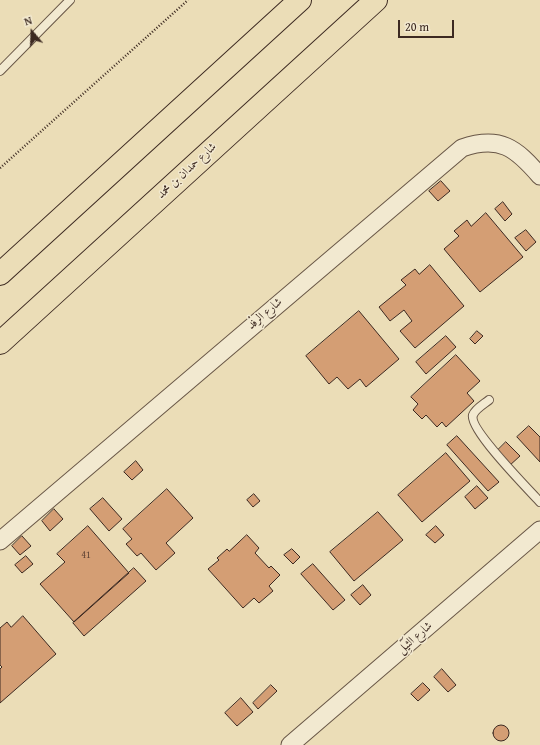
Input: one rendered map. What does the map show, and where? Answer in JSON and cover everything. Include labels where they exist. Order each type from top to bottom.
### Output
[{"type":"main road","points":[[0,274],[300,0]]},
{"type":"main road","name":"شارع حمدان بن محمد","points":[[0,343],[376,0]]},
{"type":"street","name":"شارع الرِفْد","points":[[0,541],[462,148],[479,142],[502,145],[513,149],[526,160],[540,176]]},
{"type":"street","name":"شارع الثَيِّل","points":[[294,744],[540,530]]},
{"type":"lane","points":[[0,72],[70,0]]},
{"type":"lane","points":[[488,400],[473,415],[472,420],[490,447],[540,502]]},
{"type":"path","points":[[0,168],[188,0]]},
{"type":"building","points":[[441,181],[450,191],[438,201],[429,191]]},
{"type":"building","points":[[503,202],[512,214],[505,221],[495,209]]},
{"type":"building","points":[[486,213],[523,257],[480,292],[444,249],[459,236],[454,231],[467,220],[471,226]]},
{"type":"building","points":[[526,230],[536,242],[526,251],[515,238]]},
{"type":"building","points":[[430,265],[464,306],[415,348],[400,331],[412,321],[404,310],[390,321],[379,307],[406,285],[401,280],[415,269],[419,274]]},
{"type":"building","points":[[359,311],[399,359],[366,387],[360,379],[348,389],[337,377],[329,384],[306,356]]},
{"type":"building","points":[[477,331],[483,336],[475,344],[470,339]]},
{"type":"building","points":[[446,336],[456,347],[426,374],[416,362]]},
{"type":"building","points":[[456,355],[480,381],[467,393],[474,401],[446,427],[442,422],[437,427],[426,415],[422,419],[413,410],[418,404],[411,397]]},
{"type":"building","points":[[529,426],[540,437],[540,462],[517,437]]},
{"type":"building","points":[[457,436],[499,482],[488,491],[447,445]]},
{"type":"building","points":[[506,442],[520,456],[509,466],[496,452]]},
{"type":"building","points":[[446,453],[470,481],[422,522],[398,495]]},
{"type":"building","points":[[136,461],[143,470],[132,480],[124,472]]},
{"type":"building","points":[[477,486],[488,498],[475,509],[465,497]]},
{"type":"building","points":[[167,489],[193,518],[166,543],[175,553],[156,570],[141,553],[137,556],[126,544],[132,539],[123,529]]},
{"type":"building","points":[[254,494],[260,501],[253,507],[247,500]]},
{"type":"building","points":[[103,498],[122,519],[109,531],[90,509]]},
{"type":"building","points":[[54,509],[63,519],[50,531],[42,521]]},
{"type":"building","points":[[378,512],[403,540],[354,581],[330,552]]},
{"type":"building","points":[[88,526],[129,573],[74,622],[40,584],[65,562],[57,554]]},
{"type":"building","points":[[436,526],[444,535],[435,543],[426,535]]},
{"type":"building","points":[[247,535],[259,548],[255,553],[269,568],[271,566],[280,575],[269,586],[273,591],[259,603],[254,598],[243,608],[208,569],[219,560],[217,558],[227,549],[229,551]]},
{"type":"building","points":[[22,536],[31,546],[20,555],[12,546]]},
{"type":"building","points":[[292,549],[300,557],[293,564],[284,555]]},
{"type":"building","points":[[26,556],[33,564],[22,573],[15,565]]},
{"type":"building","points":[[313,564],[345,600],[333,610],[301,574]]},
{"type":"building","points":[[134,568],[146,581],[84,636],[73,623]]},
{"type":"building","points":[[363,585],[371,595],[360,605],[351,595]]},
{"type":"building","points":[[23,616],[56,654],[0,703],[0,669],[2,667],[0,665],[0,628],[7,622],[11,627]]},
{"type":"building","points":[[442,669],[456,685],[448,692],[434,677]]},
{"type":"building","points":[[423,683],[430,690],[418,701],[411,694]]},
{"type":"building","points":[[271,685],[277,691],[258,709],[253,703]]},
{"type":"building","points":[[241,698],[253,712],[237,726],[225,713]]},
{"type":"building","points":[[501,725],[507,727],[509,733],[507,739],[501,741],[495,739],[493,733],[495,727]]}]
